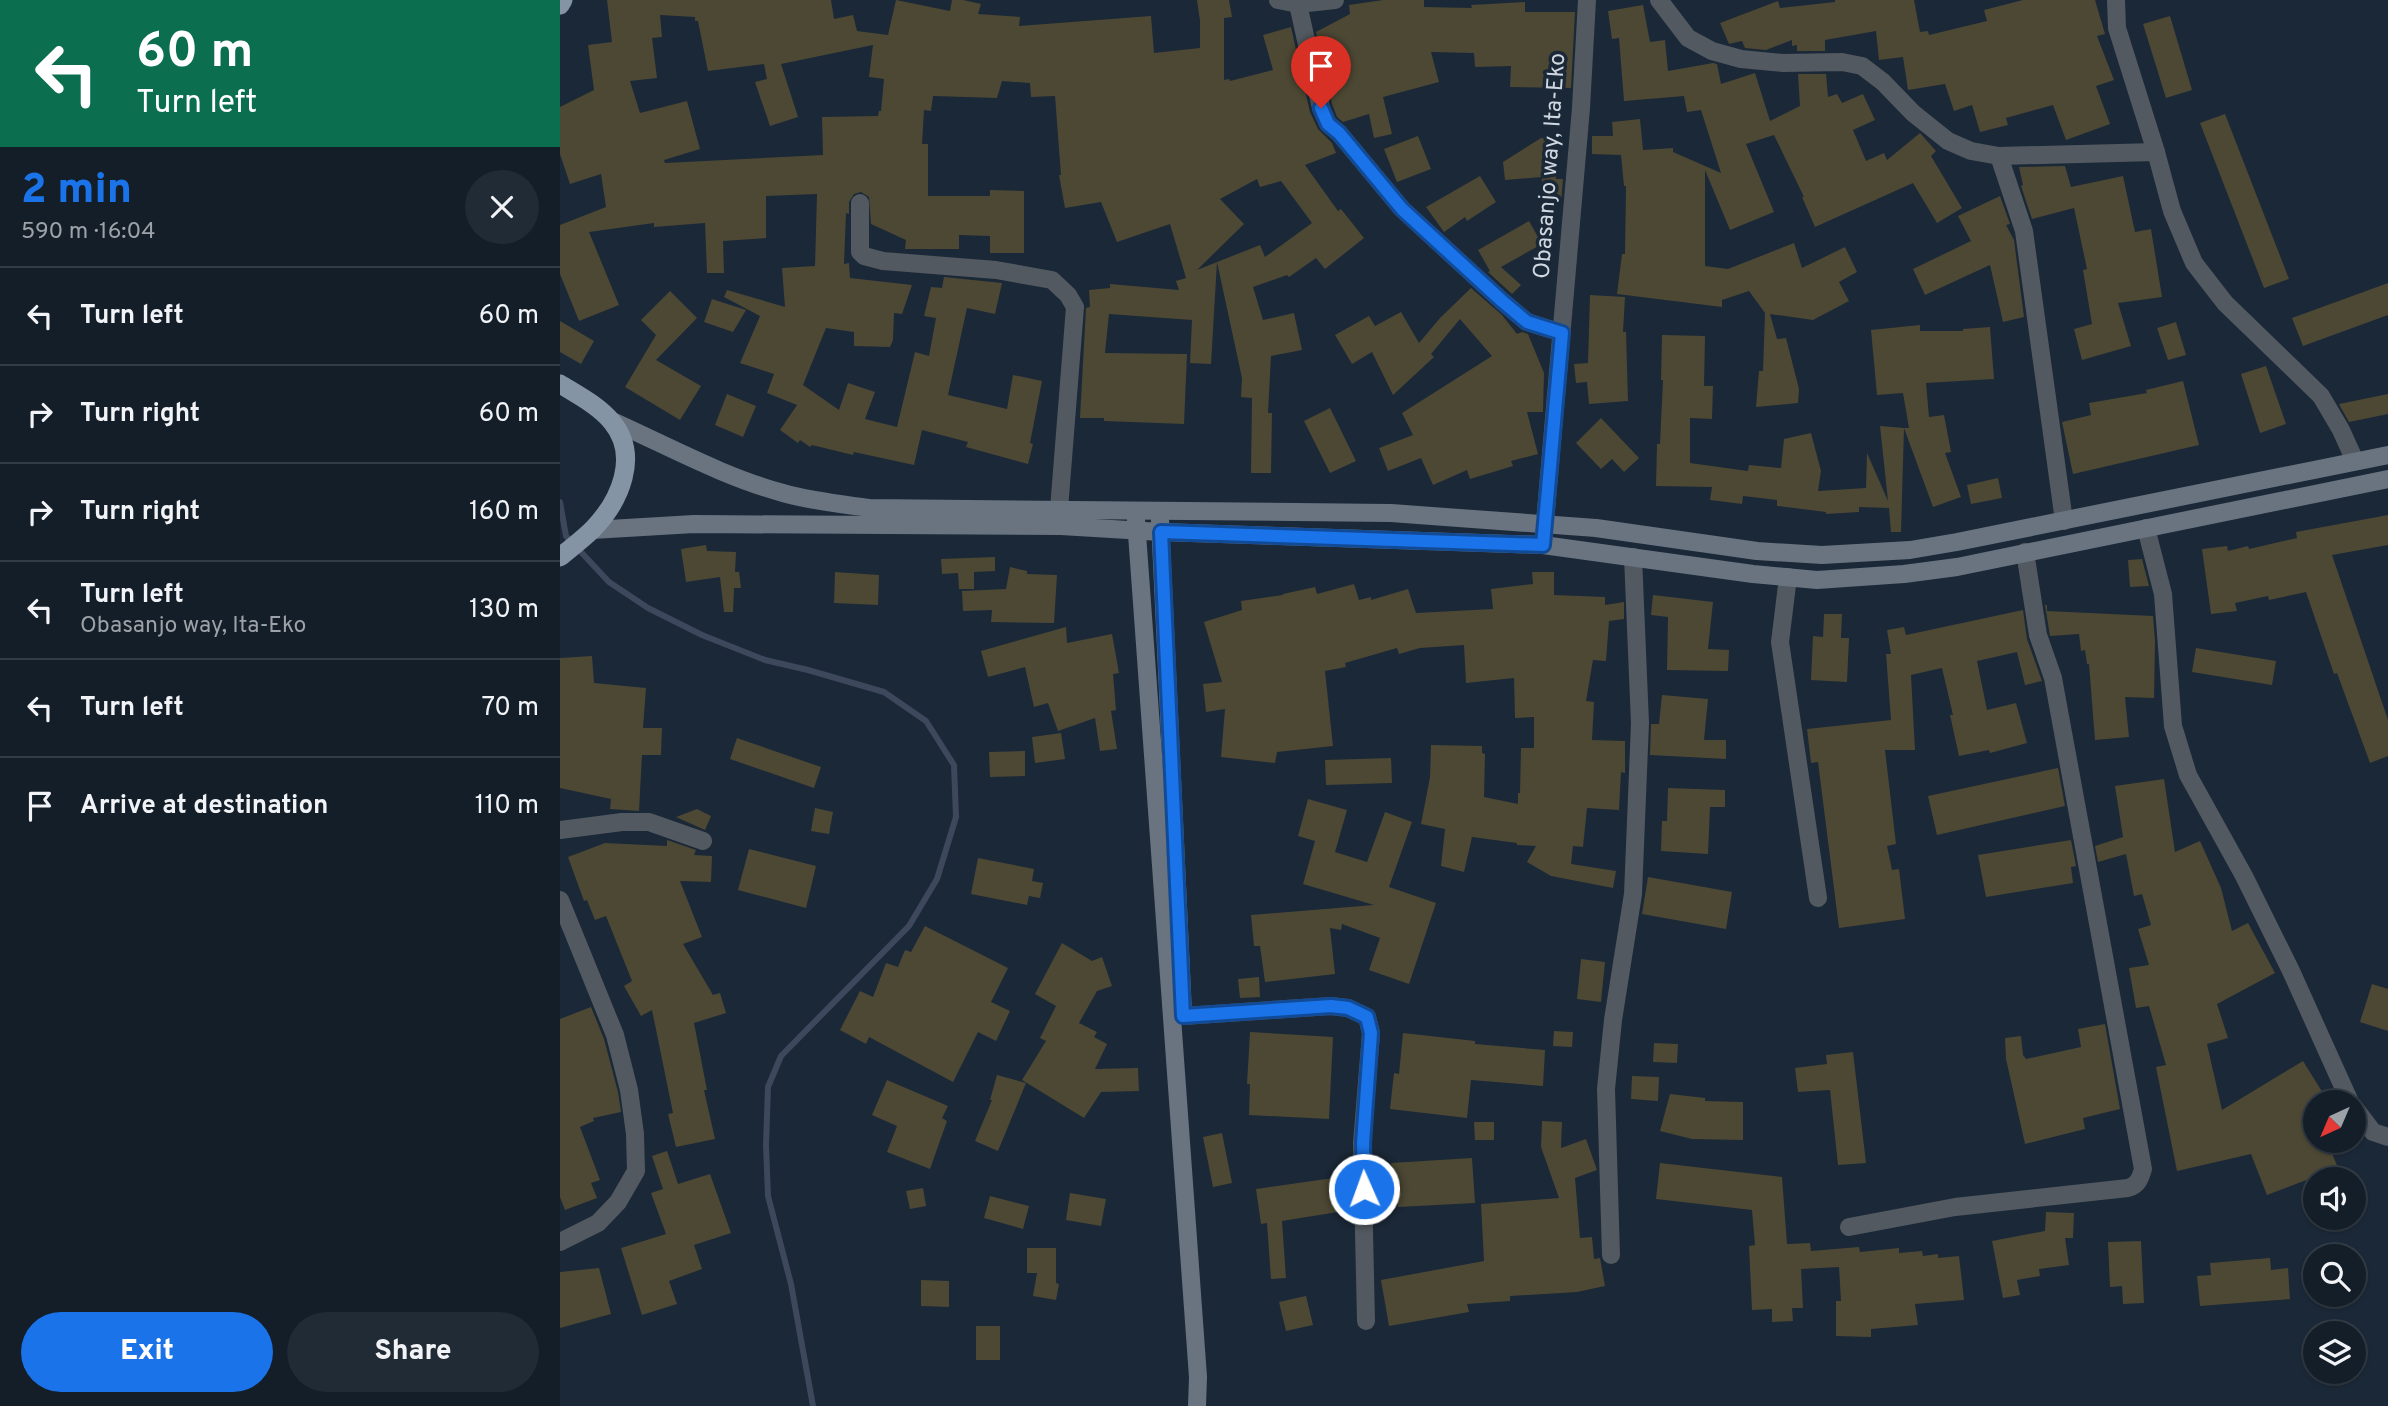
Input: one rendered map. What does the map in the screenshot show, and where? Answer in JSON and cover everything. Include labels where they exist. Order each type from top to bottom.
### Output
[{"type":"highway","points":[[560,5],[563,0]]},
{"type":"highway","points":[[560,384],[588,401],[612,421],[624,440],[626,462],[622,484],[610,509],[592,530],[560,557]]},
{"type":"main road","points":[[612,421],[737,478],[783,493],[869,508],[1391,513],[1596,527],[1757,551],[1822,555],[1910,550],[2388,455]]},
{"type":"main road","points":[[592,530],[694,524],[1061,526],[1543,545],[1817,580],[1957,567],[2388,479]]},
{"type":"main road","points":[[1135,510],[1198,1377],[1197,1406]]},
{"type":"main road","points":[[1159,510],[1183,1016],[1207,1406]]},
{"type":"street","points":[[1278,0],[1298,4],[1335,0]]},
{"type":"street","name":"Obasanjo way, Ita-Eko","points":[[1543,545],[1587,0]]},
{"type":"street","points":[[1658,0],[1688,38],[1712,51],[1741,59],[1783,64],[1842,62],[1862,66],[1948,141],[1971,151],[1998,156],[2156,152]]},
{"type":"street","points":[[2116,0],[2117,29],[2172,211],[2194,263],[2232,310],[2321,396],[2355,461]]},
{"type":"street","points":[[1298,4],[1321,108],[1328,124],[1339,133],[1402,209],[1502,301],[1527,322],[1562,333]]},
{"type":"street","points":[[1998,156],[2024,231],[2064,521]]},
{"type":"street","points":[[860,203],[860,252],[864,256],[883,261],[996,270],[1052,280],[1068,295],[1075,307],[1059,509]]},
{"type":"street","points":[[2146,528],[2163,594],[2173,726],[2188,775],[2244,876],[2291,971],[2345,1090]]},
{"type":"street","points":[[1849,1227],[1955,1207],[2128,1188],[2135,1186],[2141,1178],[2143,1169],[2053,678],[2038,635],[2025,552]]},
{"type":"street","points":[[1611,1255],[1606,1089],[1613,1020],[1633,894],[1640,723],[1633,556]]},
{"type":"street","points":[[1788,577],[1780,642],[1818,898]]},
{"type":"street","points":[[560,830],[622,822],[649,822],[703,841]]},
{"type":"street","points":[[560,900],[615,1035],[629,1090],[635,1134],[636,1171],[618,1202],[598,1223],[560,1242]]},
{"type":"street","points":[[1183,1016],[1331,1006],[1348,1008],[1367,1017],[1371,1033],[1363,1143],[1366,1321]]},
{"type":"street","points":[[2366,1123],[2373,1132],[2388,1137]]},
{"type":"building","points":[[607,0],[831,0],[834,19],[853,15],[857,31],[888,35],[896,0],[950,11],[952,0],[963,0],[981,4],[978,14],[1020,17],[1019,26],[1151,16],[1154,53],[1200,48],[1197,0],[1229,0],[1232,17],[1224,18],[1224,80],[1230,81],[1273,70],[1263,35],[1291,27],[1310,112],[1318,129],[1332,143],[1336,153],[1305,165],[1338,211],[1341,209],[1364,238],[1325,269],[1316,258],[1289,277],[1287,275],[1253,287],[1263,320],[1294,313],[1302,350],[1271,356],[1268,413],[1272,413],[1271,473],[1251,473],[1252,398],[1241,397],[1242,378],[1217,262],[1211,364],[1190,363],[1192,320],[1109,314],[1105,353],[1187,354],[1184,424],[1080,418],[1086,308],[1090,307],[1089,290],[1110,288],[1110,284],[1179,290],[1176,281],[1186,278],[1170,224],[1117,242],[1101,202],[1065,208],[1059,175],[1055,96],[1031,97],[1030,83],[1002,81],[997,98],[933,96],[931,111],[924,110],[922,144],[928,144],[928,196],[990,196],[990,190],[1024,191],[1024,253],[990,253],[990,236],[959,235],[959,249],[905,249],[906,240],[871,224],[869,197],[861,192],[854,194],[849,202],[849,214],[846,213],[844,264],[849,263],[850,278],[912,285],[902,314],[894,313],[893,340],[890,347],[854,346],[854,332],[826,328],[803,385],[839,410],[848,383],[875,392],[865,419],[897,427],[915,352],[929,356],[936,318],[924,316],[931,287],[942,288],[944,277],[1002,283],[995,314],[967,308],[948,395],[1007,409],[1013,375],[1042,381],[1028,464],[966,447],[968,442],[922,430],[914,465],[854,452],[853,455],[812,445],[810,447],[800,440],[798,443],[780,430],[797,405],[767,393],[774,374],[740,363],[760,316],[724,297],[727,290],[785,307],[782,268],[815,266],[817,194],[766,196],[766,238],[723,241],[724,273],[707,273],[705,223],[654,227],[654,223],[589,232],[619,305],[579,321],[560,274],[560,225],[606,207],[601,174],[570,184],[560,154],[560,107],[594,90],[588,45],[612,42]],"holes":[[[660,15],[695,17],[708,71],[764,64],[767,79],[755,82],[770,126],[798,117],[781,64],[873,45],[869,77],[884,79],[881,111],[878,116],[822,117],[823,155],[665,163],[664,160],[700,149],[687,101],[640,113],[630,81],[657,78],[652,38],[662,37]],[[1257,179],[1260,187],[1281,181],[1312,223],[1265,257],[1260,245],[1197,270],[1244,224],[1220,199]]]},
{"type":"building","points":[[1383,0],[1424,0],[1424,7],[1472,8],[1471,5],[1525,2],[1525,12],[1575,12],[1571,88],[1510,87],[1511,66],[1475,67],[1474,53],[1431,52],[1439,82],[1383,97],[1392,134],[1374,138],[1369,114],[1343,122],[1337,117],[1316,32],[1350,14],[1349,5]]},
{"type":"building","points":[[1835,0],[1914,0],[1920,32],[1928,31],[1929,35],[1987,21],[1984,10],[2023,0],[2095,0],[2105,34],[2097,36],[2114,80],[2096,86],[2110,124],[2066,140],[2053,105],[2006,118],[2008,125],[1980,132],[1972,105],[1954,111],[1945,84],[1908,90],[1903,57],[1879,60],[1876,31],[1825,40],[1825,51],[1797,51],[1797,45],[1792,46],[1792,40],[1766,50],[1745,48],[1742,41],[1729,44],[1720,23],[1778,1],[1780,8]]},
{"type":"building","points":[[1643,5],[1650,42],[1665,40],[1668,71],[1713,63],[1717,64],[1721,84],[1755,73],[1770,121],[1800,106],[1798,74],[1826,74],[1828,97],[1837,94],[1842,103],[1863,94],[1875,120],[1853,130],[1866,161],[1884,153],[1887,160],[1920,133],[1936,151],[1931,156],[1962,208],[1937,223],[1913,183],[1815,227],[1804,197],[1774,135],[1746,144],[1774,212],[1730,230],[1705,170],[1705,266],[1728,269],[1794,243],[1802,268],[1845,247],[1857,272],[1839,282],[1849,301],[1813,320],[1770,314],[1777,339],[1786,338],[1799,389],[1798,403],[1756,407],[1759,371],[1763,371],[1765,313],[1749,291],[1722,300],[1722,307],[1617,294],[1622,254],[1625,254],[1626,186],[1621,155],[1592,154],[1592,136],[1613,136],[1612,122],[1640,119],[1643,150],[1673,148],[1673,152],[1721,173],[1701,110],[1687,112],[1684,96],[1624,101],[1619,38],[1612,39],[1608,11]]},
{"type":"building","points":[[2170,16],[2192,90],[2166,98],[2143,24]]},
{"type":"building","points":[[2225,114],[2289,279],[2264,288],[2200,123]]},
{"type":"building","points":[[1418,136],[1431,169],[1397,182],[1384,149]]},
{"type":"building","points":[[1541,138],[1552,138],[1556,179],[1563,179],[1561,203],[1541,203],[1542,177],[1505,180],[1503,162]]},
{"type":"building","points":[[2065,166],[2071,187],[2123,176],[2135,232],[2151,229],[2162,297],[2118,303],[2131,346],[2082,360],[2074,329],[2092,324],[2083,270],[2087,269],[2074,208],[2032,219],[2021,186],[2019,167]]},
{"type":"building","points":[[1480,176],[1496,202],[1467,221],[1465,217],[1444,232],[1426,207]]},
{"type":"building","points":[[2000,196],[2010,224],[2006,225],[2014,240],[2024,317],[2003,322],[1990,265],[1925,295],[1913,269],[1971,241],[1958,216]]},
{"type":"building","points":[[1529,221],[1542,244],[1501,267],[1521,285],[1512,294],[1488,272],[1490,271],[1478,250]]},
{"type":"building","points":[[2388,283],[2388,315],[2303,346],[2292,318]]},
{"type":"building","points":[[1471,288],[1502,315],[1517,334],[1528,334],[1544,373],[1543,412],[1527,412],[1538,454],[1511,461],[1513,466],[1470,479],[1467,470],[1433,485],[1421,458],[1388,471],[1379,448],[1413,435],[1402,413],[1492,356],[1460,319],[1431,354],[1434,357],[1393,395],[1372,352],[1352,364],[1335,335],[1369,316],[1375,326],[1401,312],[1419,343]]},
{"type":"building","points":[[670,291],[697,318],[656,360],[701,386],[680,420],[625,387],[656,335],[641,320]]},
{"type":"building","points":[[1590,295],[1625,297],[1623,332],[1626,332],[1628,401],[1589,404],[1587,382],[1576,383],[1574,364],[1588,363]]},
{"type":"building","points":[[712,299],[746,310],[733,332],[704,322]]},
{"type":"building","points":[[560,321],[594,341],[581,364],[560,352]]},
{"type":"building","points":[[2176,322],[2186,355],[2168,360],[2157,328]]},
{"type":"building","points":[[1920,325],[1920,331],[1963,331],[1990,327],[1994,379],[1926,383],[1929,417],[1944,415],[1951,452],[1945,453],[1961,497],[1933,507],[1904,428],[1909,428],[1903,393],[1877,395],[1871,330]]},
{"type":"building","points":[[1662,335],[1705,336],[1704,386],[1713,386],[1712,419],[1690,418],[1690,463],[1748,471],[1749,465],[1781,468],[1784,439],[1811,433],[1821,471],[1818,491],[1866,488],[1867,453],[1888,501],[1880,426],[1904,428],[1901,532],[1891,532],[1889,508],[1859,507],[1859,512],[1826,514],[1777,506],[1777,500],[1743,496],[1742,504],[1710,500],[1712,487],[1656,486],[1663,380]]},
{"type":"building","points":[[2266,366],[2286,424],[2260,433],[2241,374]]},
{"type":"building","points":[[2183,381],[2199,445],[2073,474],[2062,422],[2091,415],[2089,403],[2147,393],[2146,390]]},
{"type":"building","points":[[727,394],[756,406],[743,437],[715,425]]},
{"type":"building","points":[[2388,394],[2388,414],[2349,422],[2339,404]]},
{"type":"building","points":[[1330,408],[1356,461],[1330,473],[1304,421]]},
{"type":"building","points":[[1601,418],[1639,458],[1624,472],[1612,459],[1601,469],[1576,443]]},
{"type":"building","points":[[1998,478],[2002,498],[1971,504],[1967,485]]},
{"type":"building","points":[[2388,515],[2388,545],[2332,555],[2388,720],[2388,756],[2370,763],[2337,673],[2334,674],[2306,592],[2269,600],[2268,596],[2235,603],[2237,611],[2211,614],[2202,549],[2227,546],[2228,551],[2248,546],[2249,549],[2297,538],[2296,532]]},
{"type":"building","points":[[706,545],[707,551],[736,552],[735,572],[739,572],[741,588],[734,588],[733,612],[724,612],[720,577],[686,582],[681,549]]},
{"type":"building","points":[[995,557],[995,571],[974,572],[974,589],[959,589],[958,573],[942,574],[941,559]]},
{"type":"building","points":[[2142,559],[2149,586],[2130,587],[2128,560]]},
{"type":"building","points":[[1010,567],[1027,571],[1027,574],[1057,575],[1054,623],[991,622],[992,610],[963,611],[962,591],[1006,589]]},
{"type":"building","points":[[835,572],[879,575],[878,605],[834,603]]},
{"type":"building","points":[[1532,572],[1554,572],[1554,595],[1605,597],[1605,605],[1624,602],[1624,619],[1609,621],[1606,661],[1593,660],[1586,701],[1594,702],[1592,740],[1625,741],[1625,773],[1621,772],[1619,810],[1587,808],[1583,847],[1573,846],[1571,864],[1616,871],[1613,888],[1551,876],[1527,862],[1536,846],[1472,837],[1464,872],[1441,866],[1445,829],[1421,824],[1430,777],[1431,745],[1482,746],[1482,753],[1485,754],[1484,797],[1518,804],[1521,748],[1534,748],[1534,717],[1515,718],[1514,678],[1466,683],[1464,645],[1420,648],[1399,654],[1397,648],[1345,663],[1346,667],[1325,671],[1333,746],[1277,752],[1275,763],[1221,757],[1225,709],[1206,712],[1203,684],[1222,682],[1204,622],[1242,610],[1241,601],[1315,587],[1317,594],[1354,584],[1359,600],[1371,597],[1371,600],[1408,589],[1416,613],[1493,609],[1491,589],[1533,584]]},
{"type":"building","points":[[1653,595],[1713,602],[1708,649],[1729,650],[1728,671],[1667,670],[1668,617],[1651,615]]},
{"type":"building","points":[[2045,605],[2047,611],[2153,616],[2154,698],[2125,697],[2129,737],[2095,740],[2089,664],[2085,650],[2081,651],[2079,634],[2050,636]]},
{"type":"building","points":[[2023,610],[2027,639],[2042,681],[2025,685],[2017,652],[1977,661],[1987,710],[2016,703],[2027,743],[1990,753],[1989,750],[1959,756],[1942,668],[1911,675],[1915,750],[1885,750],[1896,844],[1887,846],[1892,870],[1899,869],[1905,919],[1839,928],[1818,762],[1811,763],[1807,729],[1891,720],[1886,654],[1891,654],[1887,630],[1904,627],[1906,635]]},
{"type":"building","points":[[1824,614],[1842,614],[1841,638],[1849,638],[1847,682],[1811,680],[1813,636],[1823,637]]},
{"type":"building","points":[[1066,627],[1067,643],[1112,634],[1119,673],[1113,674],[1116,710],[1111,711],[1117,749],[1100,751],[1095,718],[1058,731],[1048,703],[1034,707],[1025,667],[988,677],[981,651]]},
{"type":"building","points":[[2196,648],[2276,661],[2272,685],[2192,672]]},
{"type":"building","points":[[592,656],[594,683],[646,688],[643,728],[662,728],[661,755],[642,755],[639,811],[610,809],[611,799],[560,788],[560,658]]},
{"type":"building","points":[[1662,695],[1708,699],[1704,740],[1726,740],[1726,759],[1650,755],[1651,724],[1659,724]]},
{"type":"building","points":[[1061,733],[1065,759],[1035,763],[1032,737]]},
{"type":"building","points":[[737,738],[821,767],[814,788],[730,759]]},
{"type":"building","points":[[1025,751],[1025,776],[990,777],[989,752]]},
{"type":"building","points":[[1391,758],[1392,783],[1326,785],[1325,760]]},
{"type":"building","points":[[2058,768],[2065,806],[1937,835],[1928,796]]},
{"type":"building","points":[[2164,779],[2175,852],[2200,841],[2221,888],[2232,931],[2248,923],[2275,973],[2217,1004],[2228,1038],[2207,1044],[2222,1110],[2303,1061],[2321,1090],[2303,1090],[2303,1153],[2332,1153],[2338,1167],[2303,1167],[2303,1181],[2267,1195],[2251,1154],[2177,1171],[2156,1067],[2166,1065],[2149,1006],[2136,1008],[2129,968],[2149,965],[2138,929],[2151,925],[2142,894],[2134,896],[2126,854],[2098,862],[2095,846],[2123,837],[2115,786]]},
{"type":"building","points":[[1668,788],[1725,790],[1725,807],[1710,807],[1708,854],[1661,851],[1662,821],[1667,821]]},
{"type":"building","points":[[1308,799],[1347,810],[1335,852],[1367,862],[1385,812],[1412,822],[1389,887],[1436,903],[1409,984],[1369,970],[1380,938],[1342,924],[1341,930],[1330,928],[1335,974],[1265,982],[1260,946],[1254,946],[1251,915],[1374,905],[1303,884],[1315,841],[1298,836]]},
{"type":"building","points":[[815,808],[833,812],[829,834],[811,831]]},
{"type":"building","points":[[697,809],[711,816],[705,830],[676,817]]},
{"type":"building","points":[[667,840],[696,850],[694,855],[712,856],[711,882],[680,881],[702,937],[683,944],[713,995],[720,993],[726,1013],[694,1023],[715,1139],[676,1147],[668,1114],[673,1113],[652,1010],[641,1016],[624,986],[632,981],[606,916],[595,920],[587,900],[584,901],[568,857],[605,843],[667,846]]},
{"type":"building","points":[[2071,840],[2076,866],[2071,867],[2073,883],[1986,897],[1978,855]]},
{"type":"building","points":[[749,849],[816,866],[806,908],[738,890]]},
{"type":"building","points":[[978,858],[1034,869],[1032,881],[1043,883],[1040,898],[1029,896],[1027,905],[971,894]]},
{"type":"building","points":[[1648,877],[1732,892],[1726,929],[1642,914]]},
{"type":"building","points":[[925,926],[1008,968],[991,1002],[1010,1011],[996,1041],[978,1032],[953,1082],[869,1037],[866,1044],[840,1030],[860,991],[873,997],[886,963],[898,967],[905,950],[911,952]]},
{"type":"building","points":[[1062,943],[1092,961],[1102,957],[1112,986],[1097,991],[1079,1023],[1097,1032],[1094,1037],[1107,1044],[1095,1069],[1138,1068],[1139,1091],[1101,1092],[1084,1118],[1022,1080],[1046,1041],[1040,1038],[1056,1006],[1035,994]]},
{"type":"building","points":[[1581,959],[1605,962],[1601,1002],[1577,999]]},
{"type":"building","points":[[1259,977],[1260,997],[1240,998],[1238,979]]},
{"type":"building","points":[[2372,984],[2388,989],[2388,1031],[2360,1022]]},
{"type":"building","points":[[591,1007],[604,1039],[621,1112],[593,1118],[594,1121],[580,1127],[600,1180],[591,1183],[597,1198],[565,1210],[560,1197],[560,1019]]},
{"type":"building","points":[[2105,1024],[2120,1109],[2083,1118],[2085,1129],[2025,1144],[2006,1059],[2005,1038],[2021,1036],[2026,1059],[2081,1047],[2078,1029]]},
{"type":"building","points":[[1554,1031],[1573,1032],[1572,1047],[1553,1046]]},
{"type":"building","points":[[1250,1032],[1333,1037],[1329,1119],[1249,1115],[1250,1084],[1247,1084]]},
{"type":"building","points":[[1403,1033],[1475,1041],[1475,1044],[1545,1050],[1543,1086],[1471,1080],[1467,1118],[1390,1109],[1394,1073],[1399,1074]]},
{"type":"building","points":[[1654,1043],[1678,1044],[1677,1063],[1653,1062]]},
{"type":"building","points":[[1853,1052],[1866,1163],[1838,1165],[1830,1090],[1798,1092],[1795,1068],[1827,1064],[1826,1055]]},
{"type":"building","points":[[997,1075],[1026,1083],[998,1151],[975,1141],[992,1100]]},
{"type":"building","points":[[1632,1076],[1659,1077],[1658,1101],[1631,1099]]},
{"type":"building","points":[[887,1080],[948,1106],[942,1118],[947,1121],[930,1169],[887,1152],[897,1126],[872,1115]]},
{"type":"building","points":[[1670,1094],[1705,1098],[1705,1101],[1743,1102],[1743,1140],[1692,1139],[1660,1131]]},
{"type":"building","points":[[1542,1121],[1562,1122],[1561,1148],[1586,1139],[1597,1170],[1575,1178],[1580,1238],[1592,1237],[1594,1259],[1600,1258],[1605,1286],[1577,1292],[1510,1296],[1510,1301],[1467,1304],[1469,1312],[1389,1326],[1381,1280],[1484,1261],[1481,1204],[1559,1198],[1541,1147]]},
{"type":"building","points":[[1474,1122],[1494,1122],[1494,1140],[1475,1140]]},
{"type":"building","points":[[1222,1133],[1232,1183],[1213,1187],[1203,1137]]},
{"type":"building","points":[[667,1151],[678,1184],[710,1174],[731,1233],[694,1245],[702,1269],[669,1281],[677,1304],[642,1315],[621,1248],[666,1234],[651,1193],[663,1189],[652,1156]]},
{"type":"building","points":[[1472,1158],[1475,1203],[1398,1207],[1396,1179],[1393,1179],[1391,1163]]},
{"type":"building","points":[[1660,1163],[1782,1177],[1787,1244],[1810,1243],[1811,1251],[1859,1247],[1860,1252],[1899,1248],[1899,1253],[1922,1251],[1923,1256],[1959,1256],[1964,1300],[1915,1304],[1918,1325],[1871,1329],[1871,1337],[1836,1336],[1836,1301],[1841,1301],[1839,1267],[1801,1269],[1803,1308],[1792,1308],[1793,1321],[1772,1322],[1772,1309],[1752,1310],[1749,1246],[1755,1245],[1752,1210],[1656,1199]]},
{"type":"building","points":[[1333,1178],[1338,1212],[1282,1221],[1286,1278],[1271,1279],[1267,1223],[1261,1224],[1256,1189]]},
{"type":"building","points":[[923,1188],[926,1206],[910,1209],[906,1191]]},
{"type":"building","points":[[1070,1193],[1106,1199],[1101,1226],[1066,1220]]},
{"type":"building","points":[[990,1196],[1029,1206],[1023,1229],[984,1218]]},
{"type":"building","points":[[2046,1212],[2074,1213],[2073,1238],[2065,1238],[2069,1265],[2039,1269],[2040,1276],[2017,1280],[2020,1295],[2003,1298],[1992,1241],[2045,1231]]},
{"type":"building","points":[[2141,1241],[2144,1303],[2123,1304],[2122,1286],[2110,1287],[2108,1242]]},
{"type":"building","points":[[1027,1248],[1056,1248],[1056,1283],[1059,1284],[1056,1300],[1033,1296],[1037,1273],[1027,1273]]},
{"type":"building","points":[[2270,1258],[2271,1270],[2288,1268],[2290,1299],[2200,1306],[2197,1276],[2211,1275],[2210,1263]]},
{"type":"building","points":[[599,1268],[611,1314],[560,1328],[560,1272]]},
{"type":"building","points":[[921,1280],[949,1281],[949,1307],[921,1306]]},
{"type":"building","points":[[1306,1296],[1313,1325],[1286,1331],[1279,1302]]},
{"type":"building","points":[[976,1326],[1000,1326],[1000,1360],[976,1360]]},
{"type":"waterway","points":[[560,502],[566,536],[609,582],[648,608],[702,635],[765,660],[884,692],[926,721],[954,765],[956,817],[937,879],[909,926],[781,1056],[768,1087],[768,1196],[791,1284],[813,1406]]},
{"type":"route","points":[[1321,108],[1328,124],[1339,133],[1402,209],[1527,322],[1562,333],[1543,545],[1161,532],[1183,1016],[1331,1006],[1348,1008],[1367,1017],[1371,1033],[1363,1143],[1364,1189]]}]
